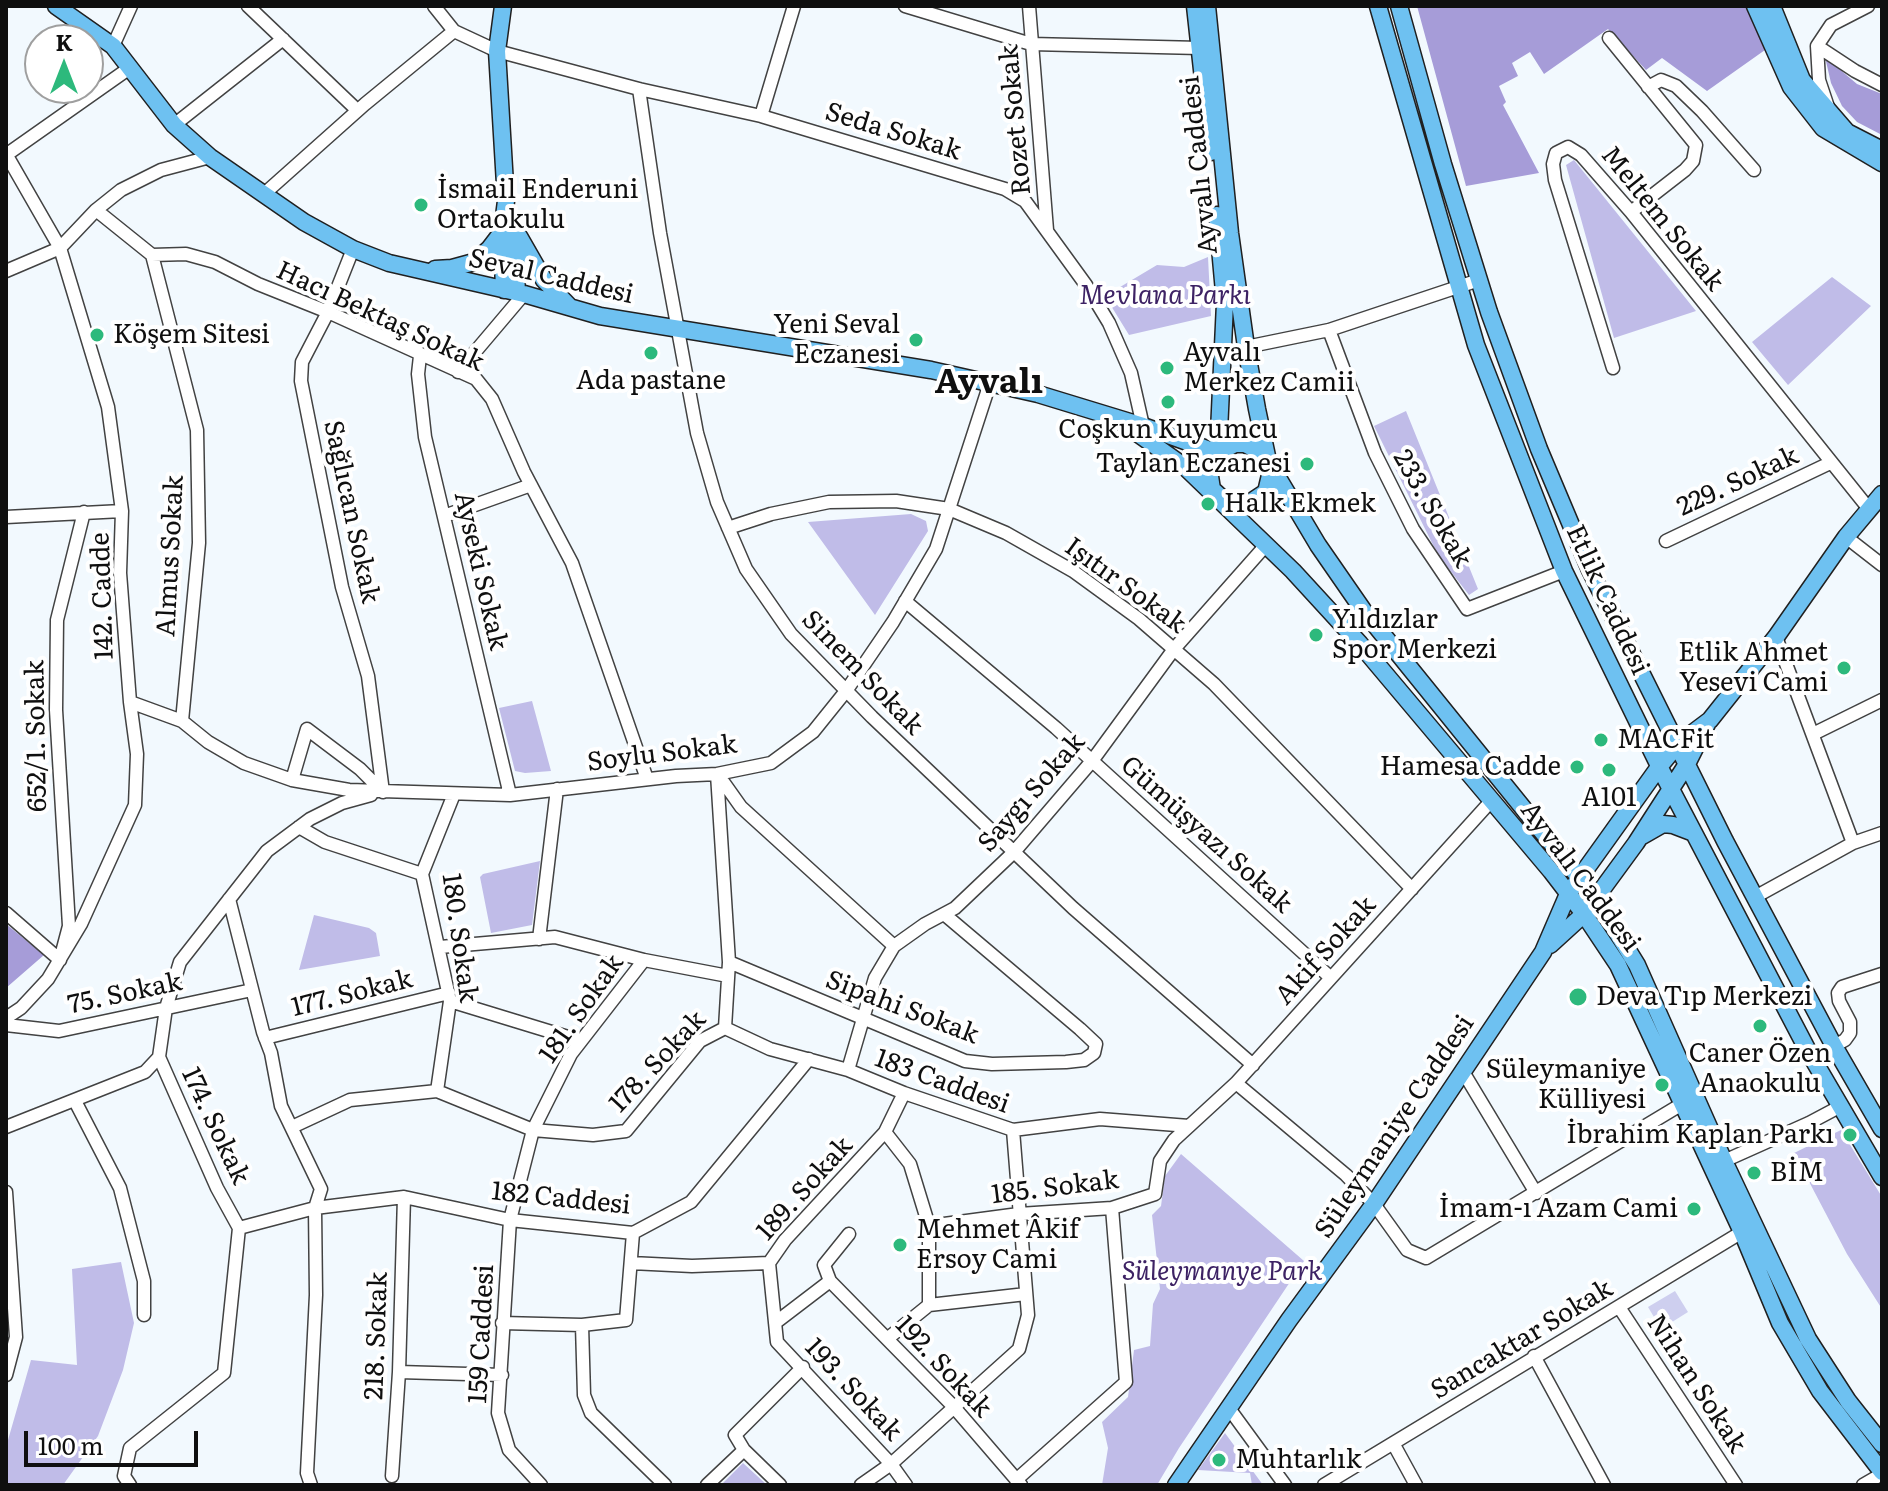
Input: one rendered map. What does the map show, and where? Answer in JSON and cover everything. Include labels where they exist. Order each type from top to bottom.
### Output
[{"type":"main road","name":"Seval Caddesi","points":[[56,6],[113,46],[174,125],[210,157],[304,222],[353,249],[389,263],[515,292],[600,316],[931,370],[1038,394],[1218,453]]},
{"type":"main road","points":[[503,6],[497,51],[515,292]]},
{"type":"main road","name":"Ayvalı Caddesi","points":[[1195,6],[1225,303],[1218,453],[1209,470],[1212,489],[1360,644],[1584,914],[1618,965],[1742,1232],[1780,1323],[1820,1391],[1882,1473]]},
{"type":"main road","name":"Ayvalı Caddesi","points":[[1207,6],[1230,233],[1270,482],[1258,499],[1248,504],[1238,505],[1218,497]]},
{"type":"main road","name":"Etlik Caddesi","points":[[1378,6],[1476,345],[1564,571],[1659,767],[1807,1049],[1882,1177]]},
{"type":"main road","name":"Etlik Caddesi","points":[[1399,6],[1479,280],[1539,449],[1590,570],[1755,897],[1882,1129]]},
{"type":"main road","points":[[1755,6],[1791,87],[1823,128],[1882,163]]},
{"type":"main road","points":[[1772,6],[1802,80],[1847,132],[1882,150]]},
{"type":"main road","points":[[413,269],[452,268],[474,262],[508,229]]},
{"type":"main road","points":[[508,229],[544,280],[570,307]]},
{"type":"main road","name":"Seval Caddesi","points":[[1120,421],[1185,467],[1218,497]]},
{"type":"main road","points":[[1218,453],[1225,447],[1245,444],[1254,447],[1268,461]]},
{"type":"main road","name":"Ayvalı Caddesi","points":[[1268,461],[1318,545],[1363,610],[1595,897],[1637,965],[1808,1339],[1848,1401],[1882,1444]]},
{"type":"main road","name":"Süleymaniye Caddesi","points":[[1543,952],[1584,914],[1636,843],[1687,764],[1710,720],[1776,637],[1846,537],[1882,494]]},
{"type":"main road","name":"Süleymaniye Caddesi","points":[[1176,1485],[1228,1407],[1374,1204],[1543,952],[1568,894],[1659,767],[1678,744],[1710,720]]},
{"type":"main road","name":"Süleymaniye Caddesi","points":[[1636,843],[1663,824],[1694,833]]},
{"type":"street","points":[[113,46],[131,6]]},
{"type":"street","points":[[264,194],[357,110],[454,31],[434,6]]},
{"type":"street","points":[[761,116],[794,6]]},
{"type":"street","points":[[905,6],[1031,44],[1200,48]]},
{"type":"street","name":"Rozet Sokak","points":[[1029,6],[1047,230]]},
{"type":"street","points":[[1830,114],[1819,80],[1817,46],[1831,25],[1868,6]]},
{"type":"street","points":[[256,8],[283,39],[357,110]]},
{"type":"street","name":"Seda Sokak","points":[[454,31],[497,51],[639,89],[761,116],[1005,189],[1025,201],[1086,285],[1109,323],[1131,373],[1143,426]]},
{"type":"street","points":[[1609,38],[1696,145],[1693,161],[1685,170],[1631,212]]},
{"type":"street","points":[[174,125],[283,39]]},
{"type":"street","points":[[1817,46],[1882,85]]},
{"type":"street","points":[[6,154],[131,67]]},
{"type":"street","points":[[1648,87],[1661,80],[1676,86],[1754,170]]},
{"type":"street","name":"Sinem Sokak","points":[[639,89],[660,233],[697,433],[717,502],[746,569],[791,634],[846,691],[1073,908],[1253,1065]]},
{"type":"street","name":"Meltem Sokak","points":[[1613,368],[1555,180],[1553,164],[1556,153],[1568,147],[1581,155],[1631,212],[1869,509]]},
{"type":"street","name":"142. Cadde","points":[[6,154],[60,248],[108,407],[122,511],[120,573],[137,754],[135,805],[81,924],[48,979],[21,1008],[6,1018]]},
{"type":"street","points":[[6,271],[60,248],[96,210],[121,190],[161,170],[210,157]]},
{"type":"street","points":[[96,210],[152,255]]},
{"type":"street","name":"Sağlıcan Sokak","points":[[353,249],[328,312],[302,362],[301,381],[342,587],[368,676],[383,792]]},
{"type":"street","name":"Hacı Bektaş Sokak","points":[[152,255],[186,254],[215,262],[258,284],[476,379],[492,399],[531,485],[572,563],[647,779]]},
{"type":"street","name":"Almus Sokak","points":[[152,255],[197,430],[199,543],[182,721]]},
{"type":"street","points":[[1246,347],[1329,330],[1479,280]]},
{"type":"street","points":[[458,372],[515,292]]},
{"type":"street","name":"233. Sokak","points":[[1329,330],[1375,453],[1413,529],[1467,609],[1564,571]]},
{"type":"street","name":"Ayseki Sokak","points":[[420,356],[418,374],[425,437],[510,795]]},
{"type":"street","name":"Soylu Sokak","points":[[130,702],[182,721],[208,742],[244,763],[292,780],[349,790],[510,795],[717,774],[771,763],[813,732],[846,691],[936,549],[990,383]]},
{"type":"street","name":"229. Sokak","points":[[1666,541],[1830,463]]},
{"type":"street","points":[[444,516],[531,485]]},
{"type":"street","name":"Işıtır Sokak","points":[[728,528],[771,514],[829,502],[896,501],[949,509],[1006,533],[1073,571],[1139,619],[1214,684],[1412,889]]},
{"type":"street","points":[[6,517],[122,511]]},
{"type":"street","name":"652/1. Sokak","points":[[60,960],[69,926],[56,710],[57,620],[84,512]]},
{"type":"street","points":[[1846,537],[1882,565]]},
{"type":"street","name":"Saygı Sokak","points":[[848,1070],[875,978],[894,946],[955,908],[1014,852],[1092,761],[1174,649],[1266,545]]},
{"type":"street","name":"Gümüşyazı Sokak","points":[[905,601],[1092,761],[1331,978]]},
{"type":"street","points":[[1776,637],[1853,843]]},
{"type":"street","points":[[1813,734],[1882,700]]},
{"type":"street","points":[[292,780],[307,729],[360,769],[383,792]]},
{"type":"street","points":[[717,774],[741,807],[894,946]]},
{"type":"street","name":"178. Sokak","points":[[292,1127],[350,1100],[437,1091],[533,1130],[593,1135],[626,1131],[700,1041],[725,1028],[729,962],[717,774]]},
{"type":"street","points":[[539,939],[557,789]]},
{"type":"street","name":"174. Sokak","points":[[239,1228],[217,1188],[159,1057],[166,1008],[180,962],[267,851],[299,827],[342,803],[383,792]]},
{"type":"street","name":"180. Sokak","points":[[437,1091],[450,997],[422,874],[454,794]]},
{"type":"street","name":"Akif Sokak","points":[[1189,1126],[1253,1065],[1492,800]]},
{"type":"street","points":[[299,827],[325,842],[422,874]]},
{"type":"street","points":[[1755,897],[1853,843],[1882,833]]},
{"type":"street","points":[[229,899],[271,1053],[281,1106],[321,1189],[315,1208],[316,1295],[307,1473],[311,1485]]},
{"type":"street","points":[[6,913],[60,960]]},
{"type":"street","name":"Sipahi Sokak","points":[[729,962],[965,1061],[992,1064],[1066,1062],[1084,1060],[1094,1053],[1096,1044],[1080,1029],[944,914]]},
{"type":"street","points":[[440,947],[555,937],[644,960],[728,976]]},
{"type":"street","name":"181. Sokak","points":[[510,1220],[533,1130],[571,1054],[644,960]]},
{"type":"street","points":[[1834,1046],[1850,1033],[1850,1022],[1839,1001],[1838,993],[1842,987],[1882,974]]},
{"type":"street","name":"75. Sokak","points":[[6,1025],[59,1031],[252,990]]},
{"type":"street","name":"177. Sokak","points":[[265,1038],[450,997],[581,1041]]},
{"type":"street","name":"183 Caddesi","points":[[725,1028],[770,1049],[848,1070],[904,1093],[1013,1130],[1028,1315],[1019,1349],[891,1464],[861,1485]]},
{"type":"street","points":[[6,1127],[145,1072],[159,1057]]},
{"type":"street","name":"182 Caddesi","points":[[239,1228],[315,1208],[404,1197],[510,1220],[633,1233],[691,1202],[809,1059]]},
{"type":"street","points":[[1462,1070],[1536,1193]]},
{"type":"street","points":[[1236,1083],[1346,1175],[1374,1204],[1407,1250],[1426,1258],[1682,1104]]},
{"type":"street","name":"189. Sokak","points":[[775,1323],[769,1263],[785,1240],[885,1132],[904,1093]]},
{"type":"street","points":[[75,1101],[120,1188],[144,1281],[144,1315]]},
{"type":"street","points":[[1724,1161],[1841,1106]]},
{"type":"street","points":[[1013,1130],[1100,1119],[1189,1126]]},
{"type":"street","name":"185. Sokak","points":[[929,1226],[1019,1214],[1112,1208],[1155,1194],[1160,1161],[1174,1140],[1189,1126]]},
{"type":"street","points":[[885,1132],[910,1164],[929,1226],[929,1305]]},
{"type":"street","points":[[6,1192],[16,1337],[6,1375]]},
{"type":"street","name":"218. Sokak","points":[[388,1480],[399,1372],[404,1197]]},
{"type":"street","points":[[1018,1482],[1126,1382],[1112,1208]]},
{"type":"street","name":"159 Caddesi","points":[[510,1220],[498,1413],[509,1450],[541,1485]]},
{"type":"street","points":[[130,1485],[124,1476],[130,1448],[224,1373],[239,1228]]},
{"type":"street","name":"Sancaktar Sokak","points":[[1324,1485],[1742,1232]]},
{"type":"street","points":[[502,1323],[582,1325],[626,1320],[633,1233]]},
{"type":"street","points":[[775,1323],[830,1281],[824,1265],[849,1234]]},
{"type":"street","points":[[631,1263],[692,1266],[769,1263]]},
{"type":"street","name":"192. Sokak","points":[[830,1281],[953,1406],[1018,1482]]},
{"type":"street","points":[[887,1339],[929,1305],[1026,1294]]},
{"type":"street","name":"Nihan Sokak","points":[[1619,1307],[1736,1485]]},
{"type":"street","name":"193. Sokak","points":[[775,1323],[777,1342],[891,1464],[906,1485]]},
{"type":"street","points":[[582,1325],[584,1395],[591,1413],[665,1485]]},
{"type":"street","points":[[1534,1356],[1604,1485]]},
{"type":"street","points":[[780,1485],[744,1450],[735,1435],[803,1367]]},
{"type":"street","points":[[399,1372],[502,1375]]},
{"type":"street","points":[[1228,1407],[1285,1485]]},
{"type":"street","points":[[1393,1443],[1416,1485]]},
{"type":"street","points":[[707,1485],[744,1450]]},
{"type":"street","points":[[1863,1485],[1882,1473]]},
{"type":"street","points":[[388,1480],[404,1485]]},
{"type":"green space","points":[[1574,160],[1696,311],[1614,338],[1566,165]]},
{"type":"green space","name":"Mevlana Parkı","points":[[1208,257],[1211,316],[1129,335],[1105,296],[1157,265],[1184,267]]},
{"type":"green space","points":[[1832,277],[1871,306],[1788,385],[1752,342]]},
{"type":"green space","points":[[1406,411],[1478,589],[1469,595],[1438,555],[1374,426]]},
{"type":"green space","points":[[911,514],[926,521],[928,531],[875,615],[808,522]]},
{"type":"green space","points":[[532,701],[551,771],[515,771],[499,708]]},
{"type":"green space","points":[[540,861],[532,925],[491,933],[480,877]]},
{"type":"green space","points":[[314,915],[369,928],[376,933],[380,956],[299,970]]},
{"type":"green space","points":[[1841,1130],[1882,1197],[1882,1309],[1847,1254],[1794,1153]]},
{"type":"green space","name":"Süleymanye Park","points":[[1181,1154],[1304,1261],[1157,1485],[1102,1485],[1108,1448],[1102,1422],[1128,1397],[1134,1350],[1150,1346],[1153,1304],[1160,1289],[1152,1215],[1161,1206],[1165,1176]]},
{"type":"green space","points":[[121,1262],[134,1323],[123,1370],[98,1436],[63,1485],[6,1485],[6,1447],[31,1360],[77,1365],[72,1269]]},
{"type":"green space","points":[[1225,1433],[1263,1485],[1252,1485],[1250,1473],[1198,1470]]},
{"type":"green space","points":[[743,1463],[767,1485],[721,1485]]},
{"type":"shaded area","points":[[1417,6],[1747,6],[1765,50],[1707,91],[1662,58],[1646,70],[1608,29],[1544,74],[1530,52],[1512,63],[1518,76],[1499,86],[1506,102],[1503,105],[1539,173],[1466,186]]},
{"type":"shaded area","points":[[1825,57],[1857,84],[1882,94],[1882,135],[1857,122],[1842,106],[1831,83]]},
{"type":"shaded area","points":[[6,924],[44,955],[6,988]]},
{"type":"shaded area","points":[[1675,1291],[1688,1312],[1661,1329],[1648,1307]]},
{"type":"place","name":"İsmail Enderuni Ortaokulu","points":[[421,205]]},
{"type":"place","name":"Köşem Sitesi","points":[[97,335]]},
{"type":"place","name":"Yeni Seval Eczanesi","points":[[916,340]]},
{"type":"place","name":"Ada pastane","points":[[651,353]]},
{"type":"place","name":"Ayvalı Merkez Camii","points":[[1167,368]]},
{"type":"place","name":"Coşkun Kuyumcu","points":[[1168,402]]},
{"type":"place","name":"Taylan Eczanesi","points":[[1307,464]]},
{"type":"place","name":"Halk Ekmek","points":[[1208,504]]},
{"type":"place","name":"Yıldızlar Spor Merkezi","points":[[1316,635]]},
{"type":"place","name":"Etlik Ahmet Yesevi Cami","points":[[1844,668]]},
{"type":"place","name":"MACFit","points":[[1601,740]]},
{"type":"place","name":"Hamesa Cadde","points":[[1577,767]]},
{"type":"place","name":"A101","points":[[1609,770]]},
{"type":"place","name":"Deva Tıp Merkezi","points":[[1578,997]]},
{"type":"place","name":"Caner Özen Anaokulu","points":[[1760,1026]]},
{"type":"place","name":"Süleymaniye Külliyesi","points":[[1662,1085]]},
{"type":"place","name":"İbrahim Kaplan Parkı","points":[[1850,1135]]},
{"type":"place","name":"BİM","points":[[1754,1173]]},
{"type":"place","name":"İmam-ı Azam Cami","points":[[1694,1209]]},
{"type":"place","name":"Mehmet Âkif Ersoy Cami","points":[[900,1245]]},
{"type":"place","name":"Muhtarlık","points":[[1219,1460]]},
{"type":"district","name":"Ayvalı","points":[[989,383]]}]
